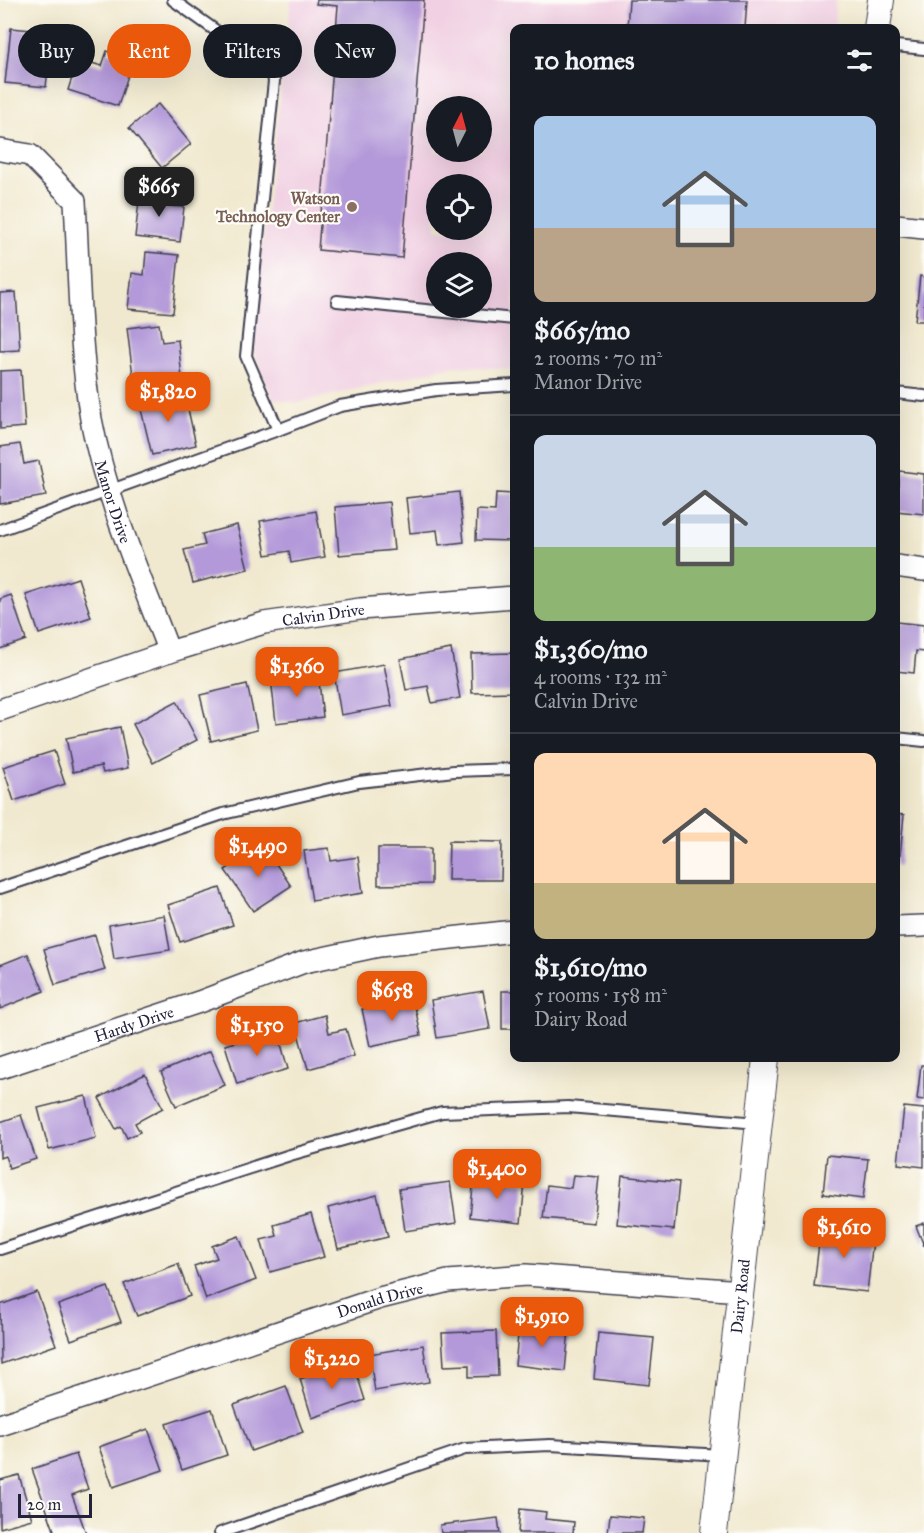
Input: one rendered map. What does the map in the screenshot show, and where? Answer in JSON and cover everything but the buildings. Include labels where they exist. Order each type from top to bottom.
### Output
[{"type":"street","points":[[878,24],[881,0]]},
{"type":"street","name":"Manor Drive","points":[[0,150],[30,155],[75,201],[83,350],[92,420],[110,491],[169,652]]},
{"type":"street","points":[[900,225],[924,228]]},
{"type":"street","points":[[900,567],[924,570]]},
{"type":"street","name":"Calvin Drive","points":[[0,710],[169,652],[264,623],[360,609],[510,597]]},
{"type":"street","points":[[900,927],[924,926]]},
{"type":"street","name":"Hardy Drive","points":[[0,1068],[199,1002],[304,962],[379,946],[510,932]]},
{"type":"street","name":"Dairy Road","points":[[714,1533],[766,1062]]},
{"type":"street","name":"Donald Drive","points":[[0,1425],[380,1298],[448,1281],[526,1275],[741,1291]]},
{"type":"lane","points":[[173,0],[271,70],[274,81],[246,356],[278,430]]},
{"type":"lane","points":[[900,46],[924,49]]},
{"type":"lane","points":[[337,301],[510,319]]},
{"type":"lane","points":[[0,530],[340,406],[436,390],[510,385]]},
{"type":"lane","points":[[900,393],[924,396]]},
{"type":"lane","points":[[900,738],[924,741]]},
{"type":"lane","points":[[0,888],[223,814],[359,782],[454,771],[510,769]]},
{"type":"lane","points":[[0,1249],[290,1155],[442,1112],[568,1107],[759,1123]]},
{"type":"lane","points":[[220,1533],[465,1449],[550,1445],[723,1455]]},
{"type":"shaded area","name":"Watson Technology Center","points":[[291,0],[836,0],[834,24],[510,24],[510,369],[453,366],[297,403],[273,399],[251,344],[282,78],[302,78],[302,24],[288,24]]},
{"type":"place","name":"Watson Technology Center","points":[[352,207]]}]
